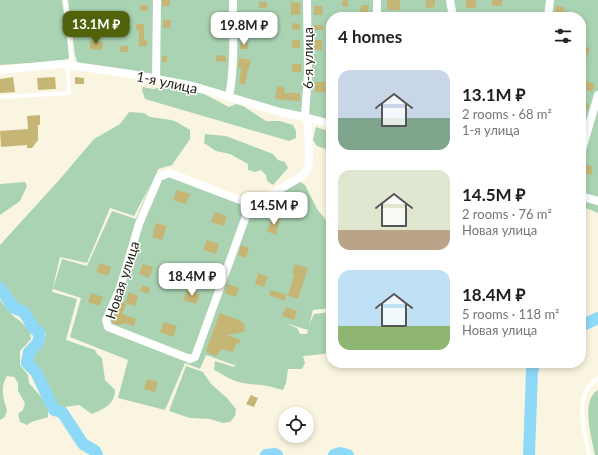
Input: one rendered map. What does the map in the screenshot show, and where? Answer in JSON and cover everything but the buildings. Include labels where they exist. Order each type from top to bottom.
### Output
[{"type":"street","points":[[156,79],[157,0]]},
{"type":"street","points":[[229,96],[234,53],[233,0]]},
{"type":"street","name":"6-я улица","points":[[305,117],[308,73],[307,0]]},
{"type":"street","points":[[377,0],[378,12]]},
{"type":"street","points":[[450,0],[452,12]]},
{"type":"street","points":[[549,12],[550,0]]},
{"type":"street","name":"1-я улица","points":[[0,70],[50,64],[71,65],[193,86],[280,112],[326,123]]},
{"type":"street","points":[[586,136],[598,94]]},
{"type":"street","name":"Новая улица","points":[[257,203],[248,202],[169,173],[159,177],[139,224],[120,288],[106,320],[108,327],[190,359],[195,357],[246,216],[251,208],[257,203],[302,176],[308,168],[310,160],[308,124],[305,117]]},
{"type":"street","points":[[586,197],[598,201]]},
{"type":"lane","points":[[0,97],[69,93],[68,72],[71,65],[71,56],[65,0]]},
{"type":"lane","points":[[589,455],[582,418],[582,408],[585,393],[592,382],[598,378]]},
{"type":"green space","points":[[0,0],[62,0],[70,58],[61,61],[0,65]]},
{"type":"green space","points":[[68,0],[598,0],[598,197],[586,194],[586,12],[326,12],[326,122],[153,74],[78,65],[75,55]]},
{"type":"green space","points":[[167,86],[204,94],[229,107],[236,104],[243,106],[266,121],[280,121],[293,125],[296,131],[296,138],[289,141],[145,99],[142,90],[143,87],[153,89]]},
{"type":"green space","points":[[129,112],[144,113],[150,117],[177,122],[190,130],[190,139],[172,165],[158,169],[156,175],[167,170],[253,203],[295,178],[305,185],[317,209],[326,220],[326,309],[313,310],[309,325],[314,314],[326,313],[326,353],[303,356],[305,363],[302,369],[288,369],[286,383],[283,390],[268,386],[241,383],[231,379],[214,370],[215,361],[234,367],[236,359],[234,365],[206,355],[200,369],[185,363],[165,410],[118,398],[128,360],[70,337],[81,298],[53,289],[62,259],[87,266],[112,211],[136,219],[151,184],[134,216],[110,208],[87,263],[60,257],[52,292],[77,299],[66,340],[95,350],[102,358],[105,380],[115,390],[115,395],[105,408],[92,414],[79,405],[64,407],[57,406],[38,369],[32,363],[35,353],[44,343],[46,334],[42,328],[35,326],[28,312],[16,304],[0,283],[0,245],[94,139],[120,124]],"holes":[[[287,324],[308,330],[307,334],[300,334],[297,328]]]},
{"type":"green space","points":[[316,127],[326,130],[326,149],[317,146],[313,140]]},
{"type":"green space","points":[[205,134],[226,136],[273,154],[278,160],[285,162],[288,168],[273,185],[267,181],[266,175],[261,170],[255,172],[248,170],[248,164],[230,154],[216,151],[204,143]]},
{"type":"green space","points":[[25,182],[27,186],[20,201],[0,215],[0,184]]},
{"type":"green space","points":[[586,202],[598,205],[598,213],[586,208]]},
{"type":"green space","points":[[0,300],[14,317],[29,330],[31,339],[20,351],[20,365],[28,375],[29,383],[42,398],[48,410],[48,417],[27,425],[20,422],[18,414],[23,410],[25,403],[18,391],[18,383],[14,377],[7,376],[3,384],[4,401],[7,410],[5,417],[0,420]]},
{"type":"green space","points":[[186,366],[203,372],[211,384],[227,398],[236,409],[235,416],[230,422],[223,423],[210,419],[190,418],[169,411]]},
{"type":"green space","points":[[598,390],[598,455],[595,455],[588,411],[593,395]]},
{"type":"waterway","points":[[0,288],[14,308],[24,312],[34,329],[39,332],[38,341],[29,352],[27,363],[36,372],[54,410],[62,412],[83,444],[95,451],[97,455]]},
{"type":"waterway","points":[[586,324],[598,318]]},
{"type":"waterway","points":[[529,455],[533,368]]},
{"type":"waterway","points":[[334,455],[340,453],[348,455]]},
{"type":"waterway","points":[[266,455],[277,455]]}]
